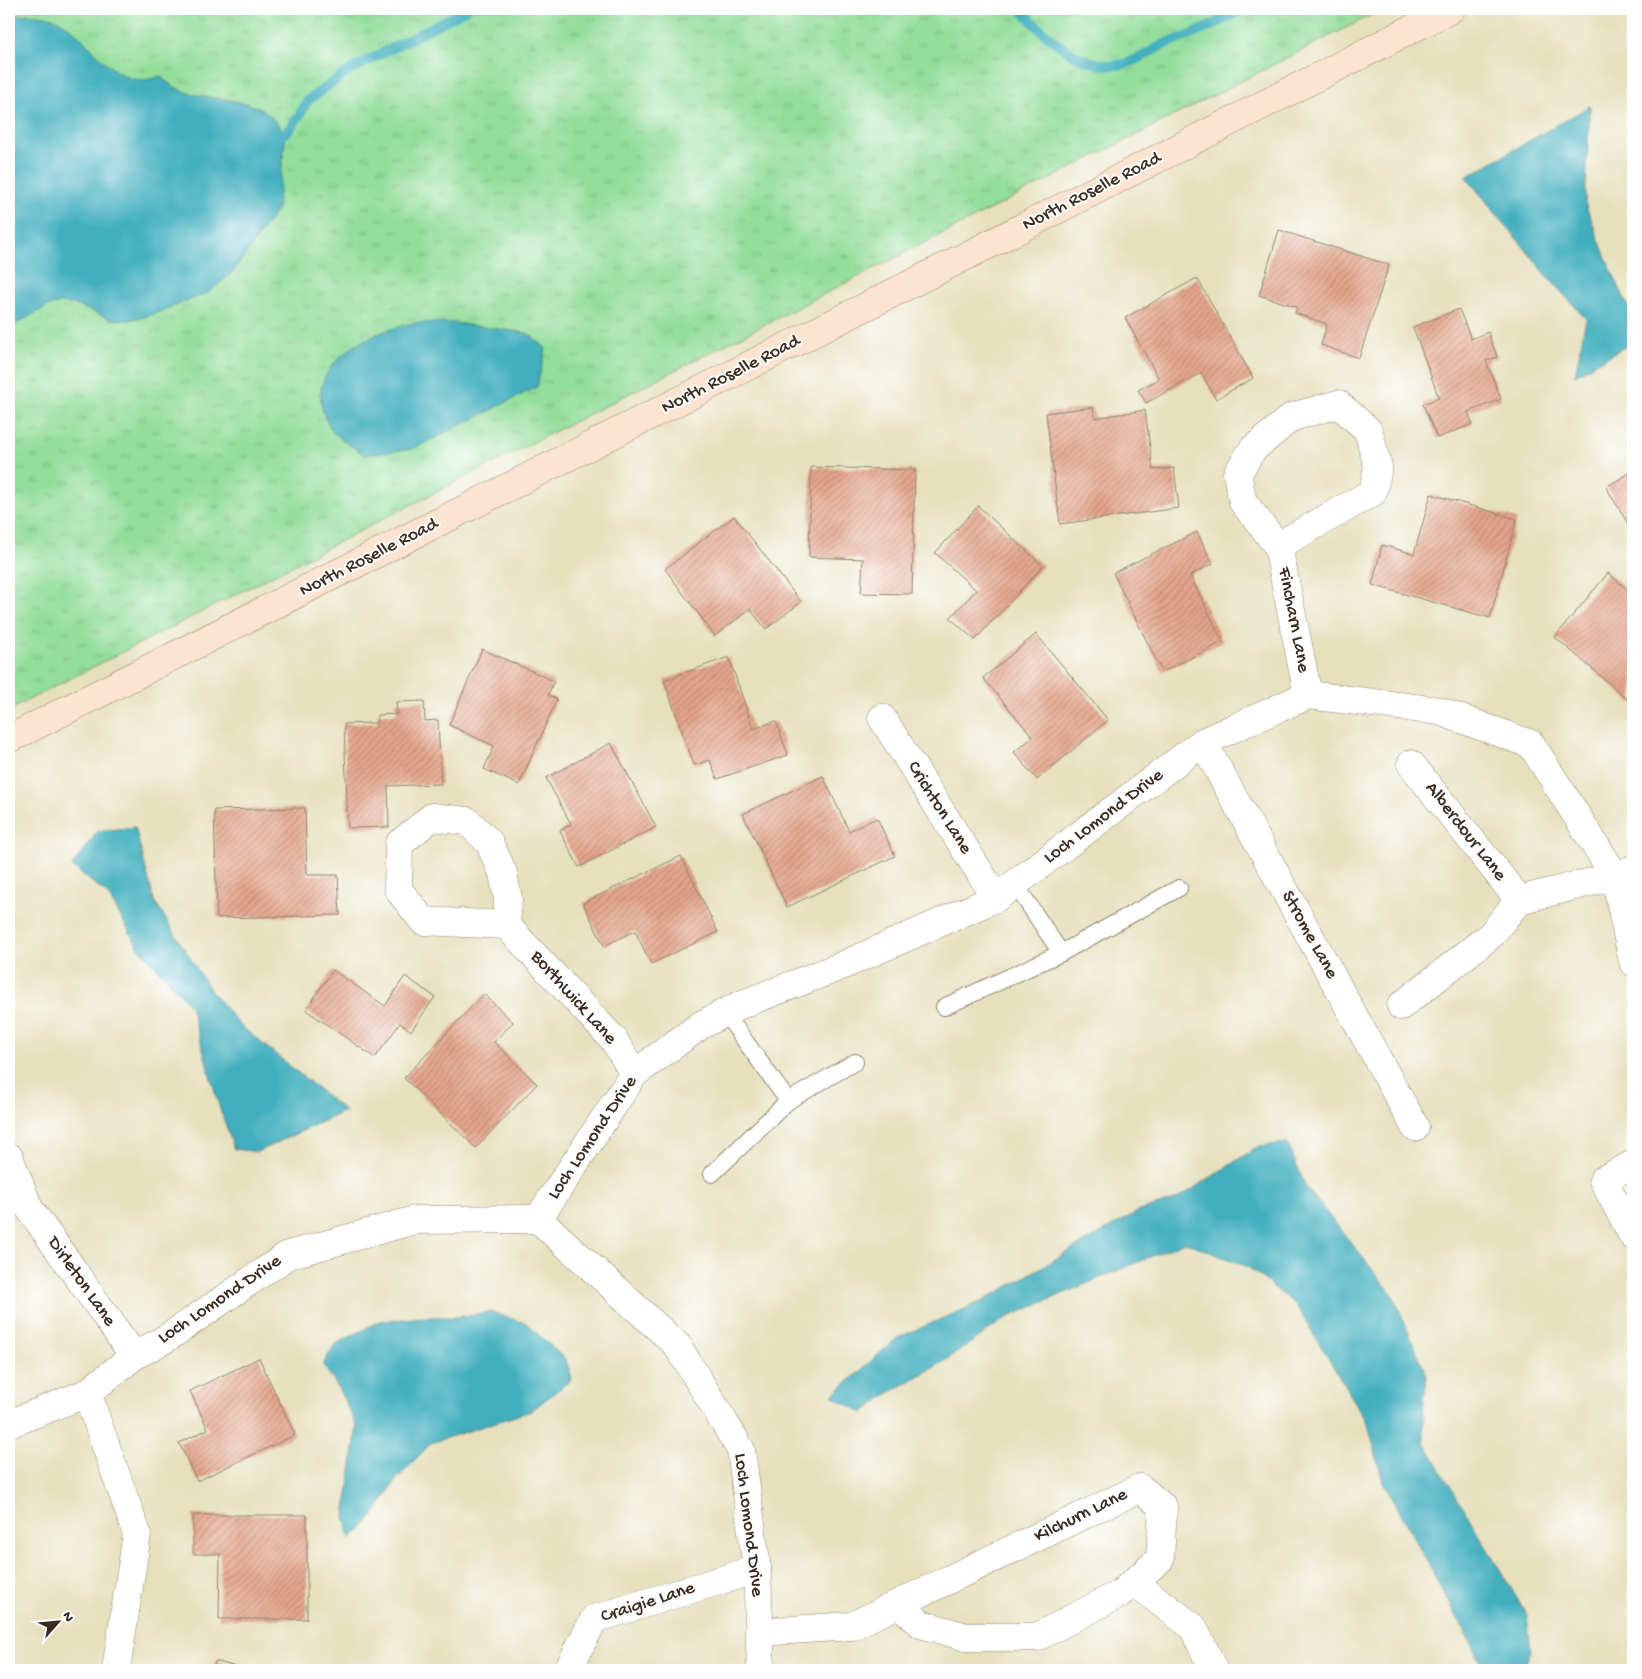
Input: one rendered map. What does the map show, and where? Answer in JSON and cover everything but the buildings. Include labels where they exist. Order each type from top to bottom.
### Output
[{"type":"main road","name":"North Roselle Road","points":[[9,739],[967,256],[1451,9]]},
{"type":"street","name":"Fincharn Lane","points":[[1278,546],[1372,492],[1378,467],[1368,430],[1338,404],[1292,417],[1253,449],[1237,474],[1243,502],[1278,546],[1308,695]]},
{"type":"street","name":"Loch Lomond Drive","points":[[538,1219],[634,1074],[701,1025],[1005,891],[1203,742],[1308,695]]},
{"type":"street","points":[[1308,695],[1439,711],[1531,744],[1624,872],[1633,962]]},
{"type":"street","name":"Crichton Lane","points":[[882,718],[1005,891]]},
{"type":"street","name":"Strome Lane","points":[[1203,742],[1415,1127]]},
{"type":"street","name":"Alberdour Lane","points":[[1411,764],[1519,900]]},
{"type":"street","points":[[432,817],[467,821],[488,842],[503,872],[508,899],[506,926],[423,921],[398,888],[399,844],[432,817]]},
{"type":"street","name":"Alberdour Lane","points":[[1401,1006],[1491,935],[1519,900],[1624,872]]},
{"type":"street","name":"Borthwick Lane","points":[[506,926],[614,1040],[634,1074]]},
{"type":"street","name":"Dirleton Lane","points":[[9,1157],[19,1211],[134,1356]]},
{"type":"street","points":[[1633,1164],[1603,1180],[1633,1236]]},
{"type":"street","name":"Loch Lomond Drive","points":[[9,1424],[87,1393],[134,1356],[167,1338],[288,1255],[415,1220],[538,1219],[678,1345],[741,1450],[757,1569],[761,1670]]},
{"type":"street","points":[[87,1393],[137,1534],[116,1670]]},
{"type":"street","name":"Kilchurn Lane","points":[[759,1632],[852,1626],[1140,1488],[1163,1507],[1160,1559],[1121,1593],[1037,1637],[966,1637],[921,1624],[899,1604]]},
{"type":"street","name":"Craigie Lane","points":[[568,1670],[594,1619],[757,1569]]},
{"type":"street","points":[[1133,1582],[1193,1626],[1214,1670]]},
{"type":"lane","points":[[944,1007],[1061,953],[1179,888]]},
{"type":"lane","points":[[1005,891],[1061,953]]},
{"type":"lane","points":[[725,1013],[788,1101]]},
{"type":"lane","points":[[712,1174],[788,1101],[855,1062]]},
{"type":"green space","points":[[9,9],[1383,9],[9,710]]},
{"type":"water","points":[[29,14],[56,19],[69,27],[104,61],[116,71],[129,78],[144,80],[160,76],[171,85],[195,95],[248,104],[265,111],[286,133],[277,210],[233,272],[208,293],[148,316],[128,320],[111,319],[73,304],[60,303],[46,307],[9,328],[9,17]]},
{"type":"water","points":[[1590,106],[1585,203],[1606,258],[1633,317],[1633,342],[1575,375],[1586,319],[1554,284],[1466,177]]},
{"type":"water","points":[[414,323],[455,323],[527,333],[546,348],[537,387],[413,449],[364,455],[334,433],[322,408],[321,390],[327,373],[338,359],[353,347],[390,329]]},
{"type":"water","points":[[135,827],[154,900],[211,991],[241,1026],[345,1111],[257,1152],[234,1149],[219,1106],[190,1005],[139,948],[108,895],[72,866],[98,831]]},
{"type":"water","points":[[1287,1143],[1306,1187],[1393,1295],[1427,1376],[1423,1410],[1424,1442],[1527,1615],[1531,1652],[1524,1670],[1486,1670],[1383,1481],[1368,1424],[1296,1305],[1248,1267],[1185,1242],[1006,1318],[945,1361],[889,1393],[863,1413],[832,1396],[897,1338],[983,1301],[1137,1212],[1177,1199],[1259,1146]]},
{"type":"water","points":[[491,1312],[526,1323],[566,1360],[572,1379],[531,1411],[431,1443],[396,1480],[374,1516],[350,1539],[345,1516],[357,1426],[337,1386],[323,1365],[334,1345],[380,1321],[425,1317],[458,1317]]},
{"type":"waterway","points":[[286,133],[299,116],[307,101],[350,70],[467,9]]},
{"type":"waterway","points":[[1021,9],[1042,31],[1068,51],[1082,59],[1097,64],[1112,65],[1127,63],[1142,57],[1165,44],[1193,34],[1245,9]]}]
